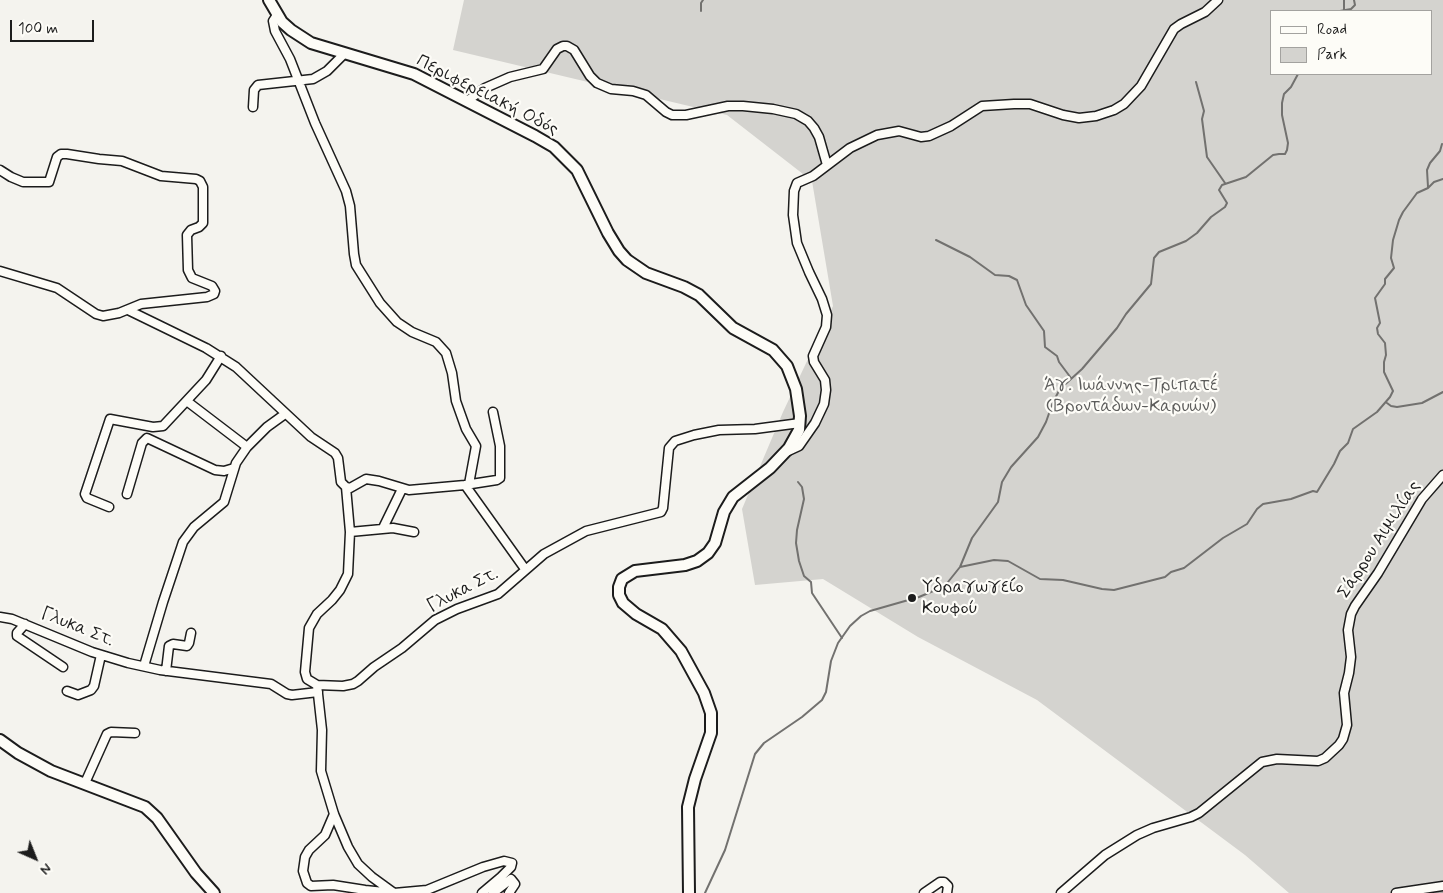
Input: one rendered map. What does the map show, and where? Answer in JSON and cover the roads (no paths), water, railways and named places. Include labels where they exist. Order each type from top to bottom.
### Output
[{"type":"main road","name":"Περιφερειακή Οδός","points":[[269,0],[277,15],[302,39],[315,45],[414,74],[554,147],[580,175],[596,211],[612,241],[623,256],[636,267],[651,275],[694,292],[733,328],[776,352],[787,366],[796,389],[800,423],[797,436],[786,452],[770,468],[733,497],[724,512],[715,543],[697,561],[685,565],[635,571],[622,579],[619,587],[619,595],[623,603],[629,609],[662,629],[681,652],[704,693],[711,713],[711,733],[694,779],[688,807],[689,893]]},
{"type":"main road","points":[[0,740],[36,764],[138,803],[149,810],[157,818],[196,873],[214,893]]},
{"type":"street","points":[[786,452],[801,444],[818,418],[826,397],[825,380],[814,362],[813,356],[826,327],[827,315],[822,299],[799,251],[793,215],[796,185],[813,176],[850,148],[877,135],[899,131],[921,137],[929,136],[956,123],[982,106],[1030,104],[1078,118],[1096,116],[1114,110],[1128,100],[1141,86],[1174,29],[1205,12],[1218,0]]},
{"type":"street","points":[[277,15],[273,21],[275,31],[290,59],[297,81],[346,191],[350,206],[356,265],[380,302],[398,322],[412,332],[436,342],[444,350],[452,372],[456,401],[466,429],[476,446],[467,484],[525,569]]},
{"type":"street","points":[[467,101],[484,88],[510,77],[543,69],[557,50],[566,46],[574,50],[596,83],[611,89],[633,91],[646,95],[672,115],[686,115],[722,107],[743,106],[773,109],[796,114],[808,121],[814,128],[819,137],[827,165]]},
{"type":"street","points":[[253,107],[254,90],[258,85],[313,79],[335,64],[344,54]]},
{"type":"street","points":[[0,170],[11,178],[24,182],[49,182],[57,157],[67,154],[122,161],[161,176],[200,181],[203,187],[204,223],[192,230],[187,237],[188,270],[192,278],[212,286],[214,294],[207,297],[141,304],[107,316],[98,316],[57,288],[0,271]]},
{"type":"street","points":[[128,310],[221,356],[236,367],[311,437],[336,454],[341,482],[346,488],[350,532],[348,571],[346,579],[332,600],[317,614],[309,628],[305,672],[307,679],[318,689],[322,730],[320,768],[334,814],[348,847],[358,864],[372,877],[394,892]]},
{"type":"street","points":[[109,507],[88,498],[85,494],[110,419],[160,427],[166,424],[208,378],[221,356]]},
{"type":"street","points":[[188,402],[247,447]]},
{"type":"street","points":[[346,488],[364,479],[371,479],[409,490],[497,480],[500,478],[500,446],[492,412]]},
{"type":"street","points":[[144,666],[182,542],[194,527],[224,502],[234,468],[247,447],[267,427],[285,414]]},
{"type":"street","name":"Γλυκα Στ.","points":[[0,617],[12,619],[101,655],[166,670],[271,684],[292,695],[350,685],[402,648],[435,620],[498,594],[544,554],[586,531],[648,516],[663,510],[667,455],[670,445],[675,441],[719,430],[755,429],[800,423]]},
{"type":"street","points":[[127,494],[142,443],[147,438],[215,470],[220,471],[234,468]]},
{"type":"street","name":"Σάρρου Αιμιλίας","points":[[1061,893],[1105,855],[1137,835],[1161,825],[1195,816],[1262,762],[1277,759],[1318,761],[1325,758],[1339,745],[1347,725],[1344,693],[1350,664],[1351,647],[1348,626],[1351,614],[1422,499],[1443,475]]},
{"type":"street","points":[[383,528],[402,489]]},
{"type":"street","points":[[350,532],[383,528],[414,532]]},
{"type":"street","points":[[25,624],[17,633],[17,636],[62,667]]},
{"type":"street","points":[[166,670],[169,646],[173,644],[187,646],[191,632]]},
{"type":"street","points":[[67,691],[78,695],[91,690],[94,686],[101,655]]},
{"type":"street","points":[[85,783],[107,734],[111,732],[135,733]]},
{"type":"street","points":[[334,814],[325,835],[309,850],[305,857],[303,871],[305,880],[311,886],[327,884],[365,890],[422,892],[483,867],[504,861],[512,863],[507,872],[482,893]]},
{"type":"street","points":[[493,893],[511,879],[515,884],[510,893]]},
{"type":"street","points":[[924,893],[940,882],[944,882],[948,886],[947,893]]},
{"type":"street","points":[[1396,893],[1443,886]]},
{"type":"waterway","points":[[701,11],[703,0]]},
{"type":"waterway","points":[[1344,0],[1344,10]]},
{"type":"waterway","points":[[1346,10],[1351,9],[1355,5],[1354,0]]},
{"type":"waterway","points":[[705,893],[725,850],[755,754],[764,743],[802,717],[822,700],[826,692],[831,661],[838,643],[850,626],[870,611],[919,597],[938,589],[948,582],[960,567],[972,538],[998,502],[1002,482],[1011,467],[1038,437],[1060,389],[1082,369],[1151,284],[1154,258],[1159,252],[1186,241],[1197,233],[1211,217],[1225,207],[1227,203],[1219,190],[1222,185],[1246,177],[1273,155],[1285,154],[1288,143],[1282,115],[1282,103],[1284,94],[1291,87],[1297,75]]},
{"type":"waterway","points":[[1196,82],[1204,111],[1202,119],[1207,157],[1225,183]]},
{"type":"waterway","points":[[1428,187],[1427,170],[1440,151],[1442,144]]},
{"type":"waterway","points":[[960,567],[994,560],[1008,561],[1040,579],[1063,580],[1114,590],[1165,577],[1171,572],[1184,568],[1223,538],[1247,524],[1257,509],[1263,504],[1291,499],[1313,491],[1317,492],[1340,451],[1348,443],[1353,429],[1377,412],[1393,391],[1384,372],[1385,343],[1378,334],[1377,328],[1380,323],[1375,298],[1385,284],[1385,279],[1394,268],[1391,258],[1393,240],[1403,212],[1417,193],[1428,188],[1434,182],[1443,179]]},
{"type":"waterway","points":[[936,240],[970,257],[995,275],[1009,276],[1017,280],[1026,305],[1044,331],[1045,347],[1057,356],[1059,362],[1071,378]]},
{"type":"waterway","points":[[1387,403],[1397,407],[1422,403],[1443,392]]},
{"type":"waterway","points":[[798,482],[802,487],[804,499],[797,530],[796,543],[799,561],[804,576],[811,582],[812,593],[842,638]]},
{"type":"waterway","points":[[1434,893],[1443,891]]},
{"type":"place","name":"Υδραγωγείο Κουφού","points":[[912,598]]},
{"type":"park label","name":"Άγ. Ιωάννης-Τριπατέ (Βροντάδων-Καρυών)","points":[[1131,396]]}]
